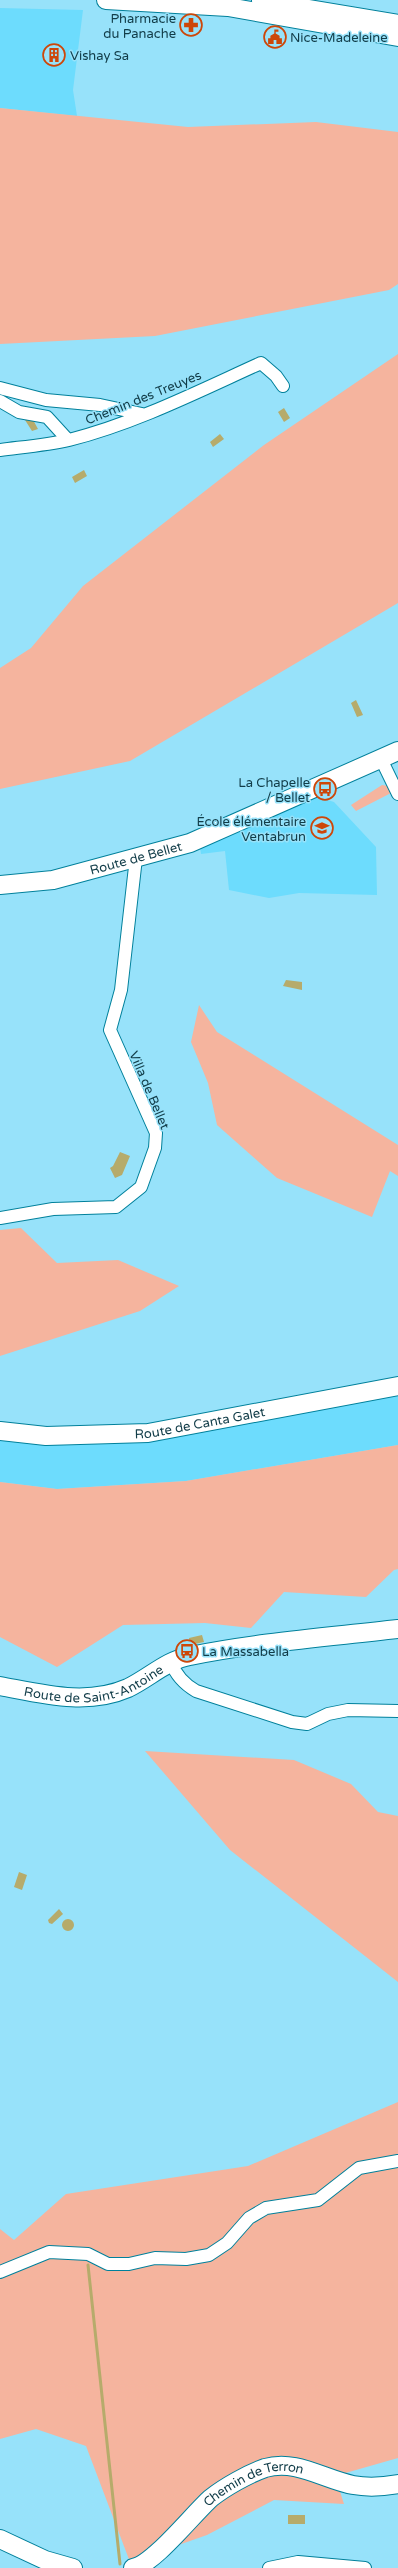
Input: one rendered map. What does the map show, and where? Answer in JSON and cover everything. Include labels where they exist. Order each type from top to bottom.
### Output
[{"type":"street","points":[[106,0],[228,8],[398,37]]},
{"type":"street","points":[[256,0],[398,24]]},
{"type":"street","name":"Chemin des Treuyes","points":[[0,450],[68,440],[142,414],[261,363],[276,376],[283,386]]},
{"type":"street","points":[[0,388],[46,400],[100,405],[142,414]]},
{"type":"street","points":[[0,401],[19,412],[47,417],[68,440]]},
{"type":"street","name":"Route de Bellet","points":[[0,885],[53,880],[136,858],[212,834],[398,751]]},
{"type":"street","points":[[381,759],[398,794]]},
{"type":"street","name":"Villa de Bellet","points":[[0,1218],[53,1209],[116,1206],[141,1187],[155,1148],[156,1133],[110,1030],[121,990],[136,858]]},
{"type":"street","name":"Route de Canta Galet","points":[[0,1431],[46,1436],[148,1432],[398,1386]]},
{"type":"street","name":"Route de Saint-Antoine","points":[[0,1686],[70,1698],[94,1697],[128,1688],[171,1662],[188,1656],[257,1644],[398,1629]]},
{"type":"street","points":[[171,1662],[175,1672],[186,1686],[196,1691],[292,1722],[307,1724],[328,1714],[348,1710],[398,1711]]},
{"type":"street","points":[[0,2272],[49,2252],[88,2254],[108,2264],[129,2264],[155,2258],[186,2259],[209,2255],[227,2243],[249,2218],[266,2208],[318,2200],[359,2168],[398,2161]]},
{"type":"street","name":"Chemin de Terron","points":[[132,2568],[139,2567],[161,2549],[213,2497],[265,2468],[288,2465],[351,2485],[374,2488],[396,2484]]},
{"type":"street","points":[[0,2539],[45,2560],[73,2568]]},
{"type":"street","points":[[269,2568],[298,2562],[365,2568]]},
{"type":"shaded area","points":[[0,8],[83,10],[73,90],[77,116],[0,108]]},
{"type":"shaded area","points":[[0,108],[188,127],[316,122],[398,132],[398,284],[389,290],[155,336],[0,344]]},
{"type":"shaded area","points":[[398,354],[398,603],[130,761],[0,789],[0,668],[31,648],[83,586],[264,445]]},
{"type":"shaded area","points":[[284,408],[290,418],[284,422],[278,412]]},
{"type":"shaded area","points":[[32,418],[38,429],[32,431],[25,420]]},
{"type":"shaded area","points":[[220,434],[224,439],[213,447],[210,442]]},
{"type":"shaded area","points":[[84,470],[87,476],[75,483],[72,477]]},
{"type":"shaded area","points":[[356,700],[363,715],[357,717],[351,703]]},
{"type":"shaded area","points":[[382,785],[388,786],[391,793],[356,811],[351,805]]},
{"type":"shaded area","points":[[311,795],[334,802],[376,847],[377,895],[299,893],[269,898],[229,890],[225,851],[201,854],[200,847]]},
{"type":"shaded area","points":[[286,980],[302,982],[302,990],[283,986]]},
{"type":"shaded area","points":[[199,1005],[217,1032],[398,1145],[398,1176],[390,1171],[372,1217],[277,1178],[217,1125],[208,1083],[191,1042]]},
{"type":"shaded area","points":[[120,1152],[130,1156],[122,1175],[115,1178],[110,1168],[113,1166]]},
{"type":"shaded area","points":[[21,1228],[57,1263],[118,1260],[179,1286],[140,1311],[0,1356],[0,1230]]},
{"type":"shaded area","points":[[398,1396],[398,1445],[186,1481],[57,1489],[0,1482],[0,1437],[42,1444]]},
{"type":"shaded area","points":[[398,1445],[398,1569],[394,1570],[366,1597],[284,1592],[251,1628],[205,1623],[123,1625],[57,1667],[0,1637],[0,1482],[57,1489],[186,1481]]},
{"type":"shaded area","points":[[202,1635],[204,1642],[190,1645],[189,1638]]},
{"type":"shaded area","points":[[145,1751],[294,1760],[351,1784],[378,1812],[398,1816],[398,1982],[230,1850]]},
{"type":"shaded area","points":[[19,1872],[27,1875],[22,1890],[14,1887]]},
{"type":"shaded area","points":[[59,1909],[63,1914],[52,1924],[49,1923],[48,1920]]},
{"type":"shaded area","points":[[68,1919],[72,1921],[74,1925],[72,1929],[68,1931],[64,1929],[62,1925],[64,1921]]},
{"type":"shaded area","points":[[398,2102],[398,2458],[335,2476],[344,2504],[274,2500],[207,2535],[130,2562],[86,2446],[36,2429],[0,2439],[0,2229],[14,2240],[66,2194],[248,2166]]},
{"type":"shaded area","points":[[288,2515],[305,2515],[305,2524],[288,2524]]},
{"type":"waterway","points":[[88,2265],[120,2564]]},
{"type":"place","name":"Pharmacie du Panache","points":[[191,25]]},
{"type":"place","name":"Nice-Madeleine","points":[[275,37]]},
{"type":"place","name":"Vishay Sa","points":[[54,55]]},
{"type":"place","name":"La Chapelle / Bellet","points":[[325,789]]},
{"type":"place","name":"École élémentaire Ventabrun","points":[[322,828]]},
{"type":"place","name":"La Massabella","points":[[187,1651]]}]
